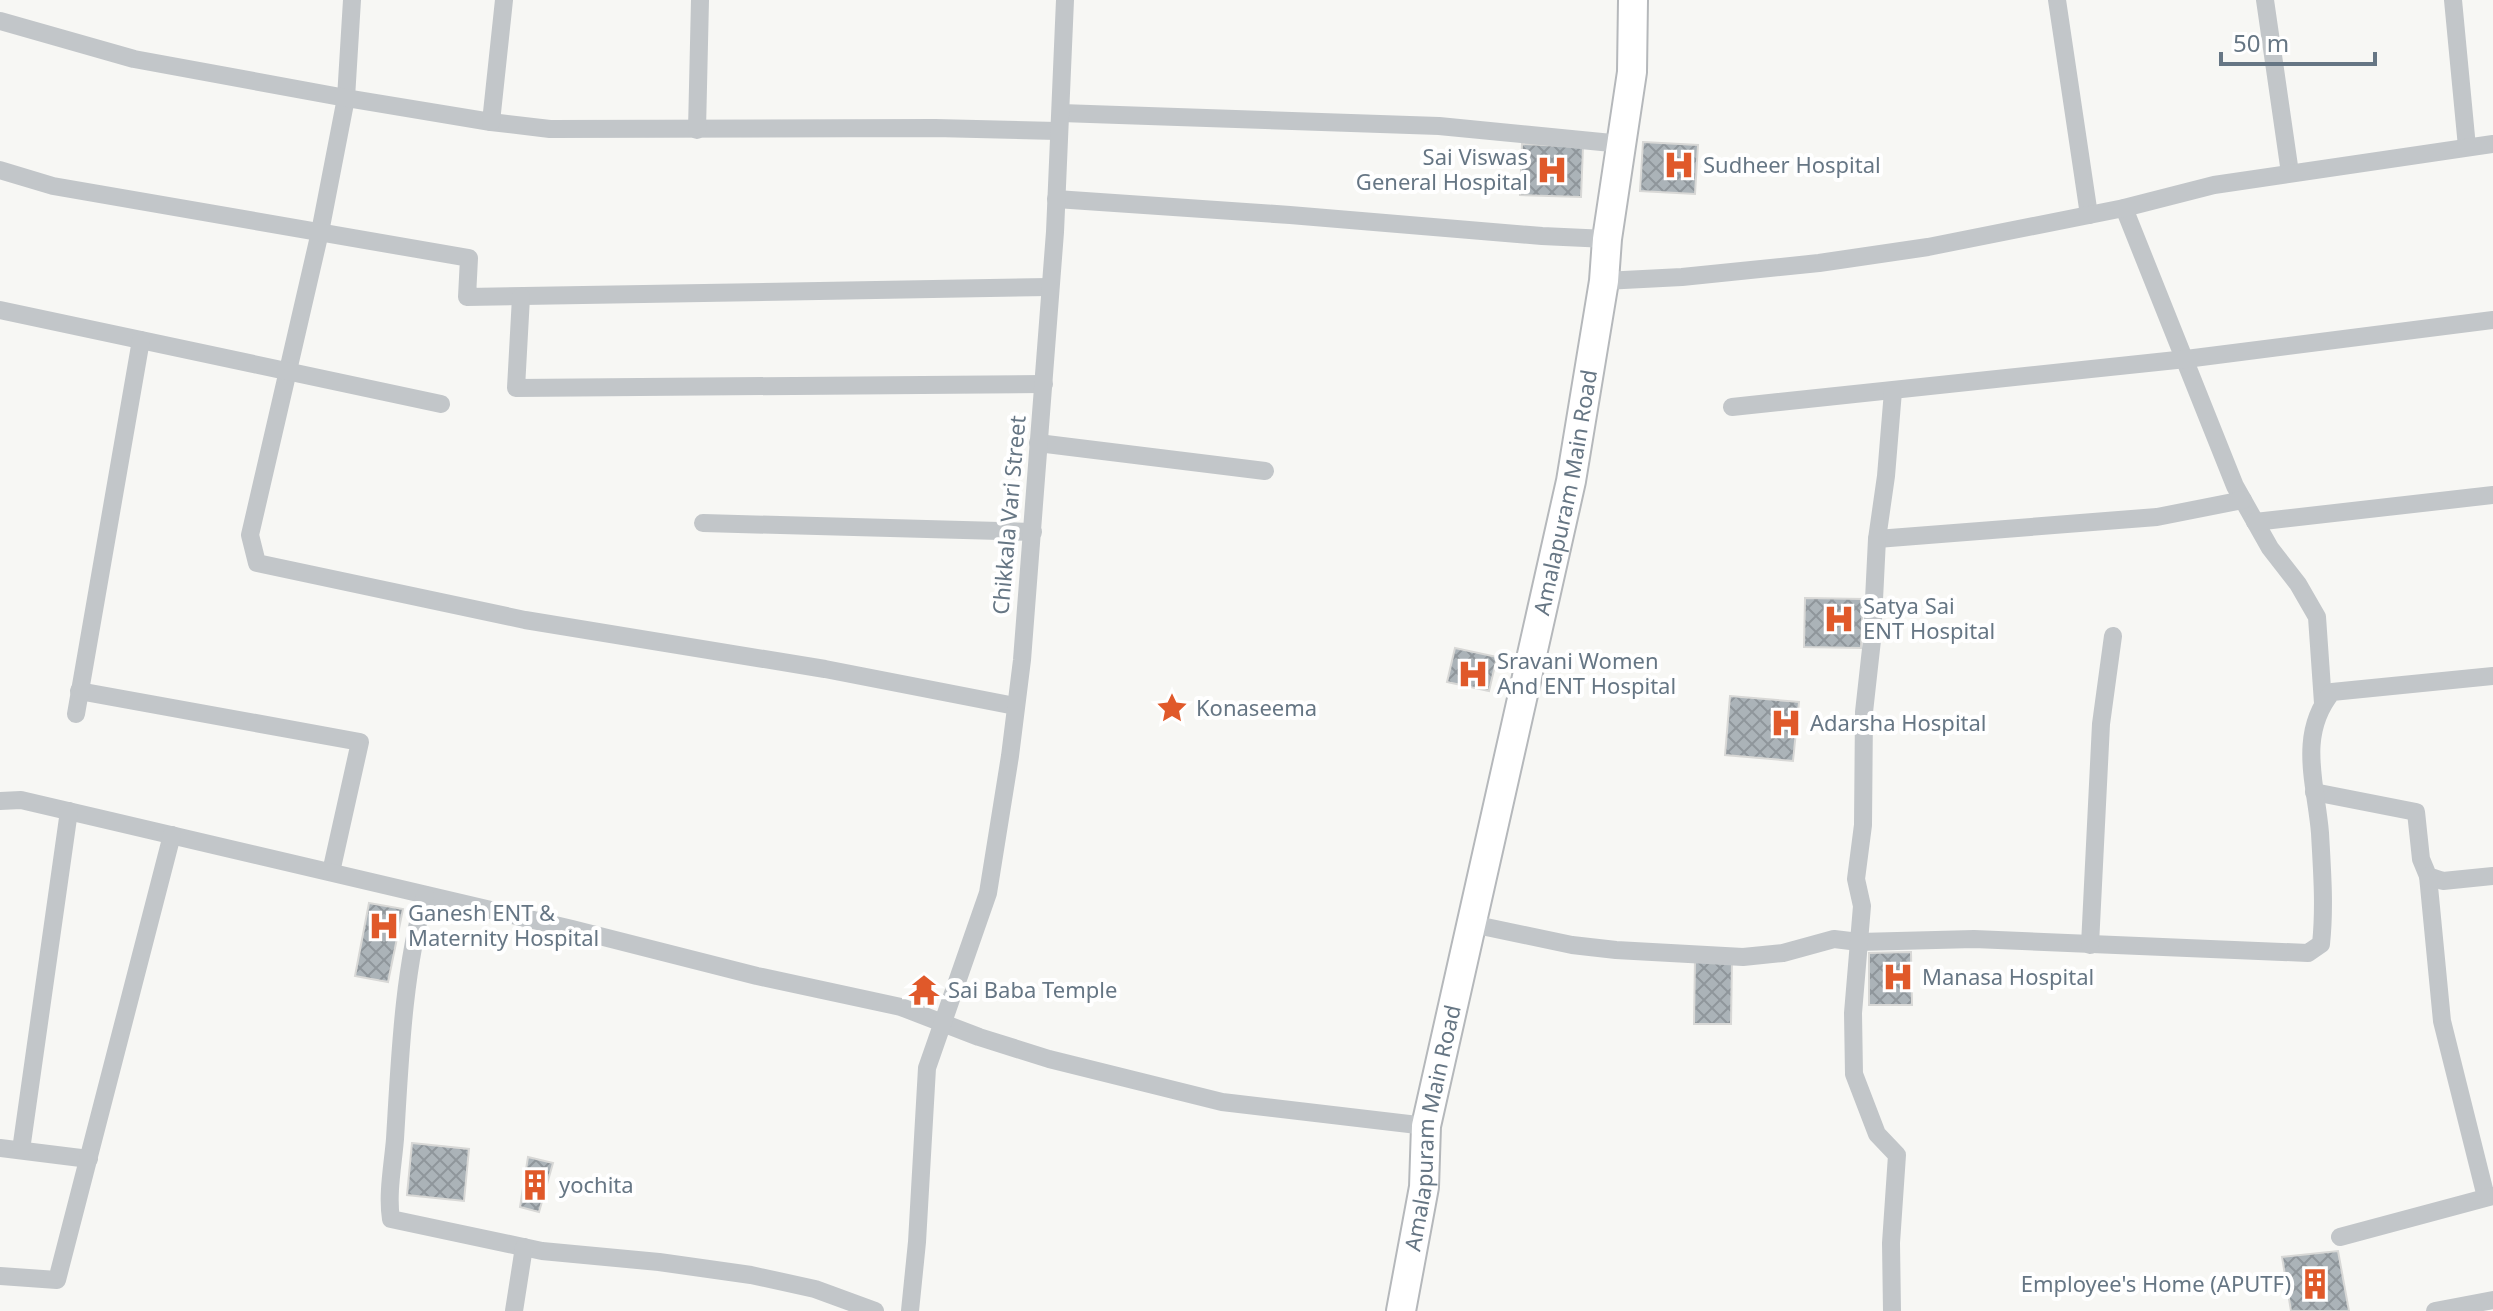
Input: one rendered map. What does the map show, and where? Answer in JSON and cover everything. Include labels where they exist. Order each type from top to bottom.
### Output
[{"type":"highway","name":"Amalapuram Main Road","points":[[1401,1311],[1424,1187],[1426,1126],[1571,481],[1604,281],[1607,239],[1632,72],[1633,0]]},
{"type":"street","points":[[352,0],[346,98],[320,232],[250,535],[257,563],[525,620],[840,672],[1015,706]]},
{"type":"street","points":[[491,122],[504,0]]},
{"type":"street","points":[[697,130],[700,0]]},
{"type":"street","name":"Chikkala Vari Street","points":[[910,1311],[927,1068],[988,893],[1022,660],[1044,384],[1065,0]]},
{"type":"street","points":[[2057,0],[2089,215]]},
{"type":"street","points":[[2265,0],[2290,173]]},
{"type":"street","points":[[2453,0],[2467,147]]},
{"type":"street","points":[[0,21],[134,59],[346,98],[550,129],[935,128],[1059,122],[1439,126],[1622,144]]},
{"type":"street","points":[[1604,281],[1682,277],[1819,263],[1928,247],[2124,208],[2214,185],[2493,144]]},
{"type":"street","points":[[0,170],[53,186],[469,258],[467,297],[1049,287]]},
{"type":"street","points":[[1056,199],[1607,239]]},
{"type":"street","points":[[2124,208],[2235,486],[2270,548],[2298,584],[2317,617],[2323,703]]},
{"type":"street","points":[[521,297],[516,388],[1044,384]]},
{"type":"street","points":[[0,310],[441,404]]},
{"type":"street","points":[[1732,407],[2186,359],[2493,320]]},
{"type":"street","points":[[76,714],[141,340]]},
{"type":"street","points":[[1892,1311],[1891,1243],[1897,1155],[1877,1134],[1854,1074],[1853,1013],[1862,906],[1856,879],[1863,825],[1864,712],[1872,640],[1877,539],[1893,391]]},
{"type":"street","points":[[1038,443],[1265,471]]},
{"type":"street","points":[[2255,522],[2493,495]]},
{"type":"street","points":[[1877,539],[2157,517],[2243,500]]},
{"type":"street","points":[[703,523],[1033,532]]},
{"type":"street","points":[[2090,945],[2101,724],[2113,636]]},
{"type":"street","points":[[1472,924],[1586,947],[1743,957],[1783,953],[1834,939],[1859,942],[1974,939],[2308,953],[2321,944],[2323,920],[2320,830],[2310,737],[2323,703],[2332,692],[2493,676]]},
{"type":"street","points":[[79,691],[360,742],[331,872]]},
{"type":"street","points":[[2314,792],[2416,812],[2421,859],[2428,876],[2442,1021],[2490,1196],[2340,1237]]},
{"type":"street","points":[[0,801],[21,800],[757,976],[901,1007],[942,1024],[1049,1059],[1222,1102],[1426,1126]]},
{"type":"street","points":[[21,1150],[69,811]]},
{"type":"street","points":[[0,1276],[57,1280],[172,835]]},
{"type":"street","points":[[2428,876],[2443,881],[2493,876]]},
{"type":"street","points":[[425,895],[414,935],[405,1013],[397,1095],[391,1219],[524,1247],[751,1275],[815,1289],[875,1311]]},
{"type":"street","points":[[0,1148],[89,1159]]},
{"type":"street","points":[[514,1311],[524,1247]]},
{"type":"street","points":[[2435,1311],[2493,1300]]},
{"type":"building","points":[[1643,142],[1698,145],[1695,194],[1640,191]]},
{"type":"building","points":[[1522,144],[1583,147],[1581,197],[1520,195]]},
{"type":"building","points":[[1805,598],[1863,599],[1861,648],[1804,647]]},
{"type":"building","points":[[1455,648],[1497,657],[1489,691],[1447,682]]},
{"type":"building","points":[[1730,696],[1799,702],[1793,761],[1725,755]]},
{"type":"building","points":[[369,903],[403,909],[388,982],[355,976]]},
{"type":"building","points":[[1911,952],[1912,1005],[1869,1005],[1869,953]]},
{"type":"building","points":[[1695,958],[1732,959],[1731,1024],[1694,1024]]},
{"type":"building","points":[[412,1143],[469,1149],[464,1201],[407,1195]]},
{"type":"building","name":"yochita","points":[[528,1157],[553,1163],[539,1212],[520,1207]]},
{"type":"building","name":"Employee's Home (APUTF)","points":[[2338,1251],[2349,1311],[2291,1311],[2282,1257]]},
{"type":"place","name":"Sudheer Hospital","points":[[1679,165]]},
{"type":"place","name":"Sai Viswas General Hospital","points":[[1552,170]]},
{"type":"place","name":"Satya Sai ENT Hospital","points":[[1839,619]]},
{"type":"place","name":"Sravani Women And ENT Hospital","points":[[1473,674]]},
{"type":"place","name":"Konaseema","points":[[1172,708]]},
{"type":"place","name":"Adarsha Hospital","points":[[1786,723]]},
{"type":"place","name":"Ganesh ENT & Maternity Hospital","points":[[384,926]]},
{"type":"place","name":"Manasa Hospital","points":[[1898,977]]},
{"type":"place","name":"Sai Baba Temple","points":[[924,990]]},
{"type":"place","name":"yochita","points":[[535,1185]]},
{"type":"place","name":"Employee's Home (APUTF)","points":[[2315,1284]]}]
